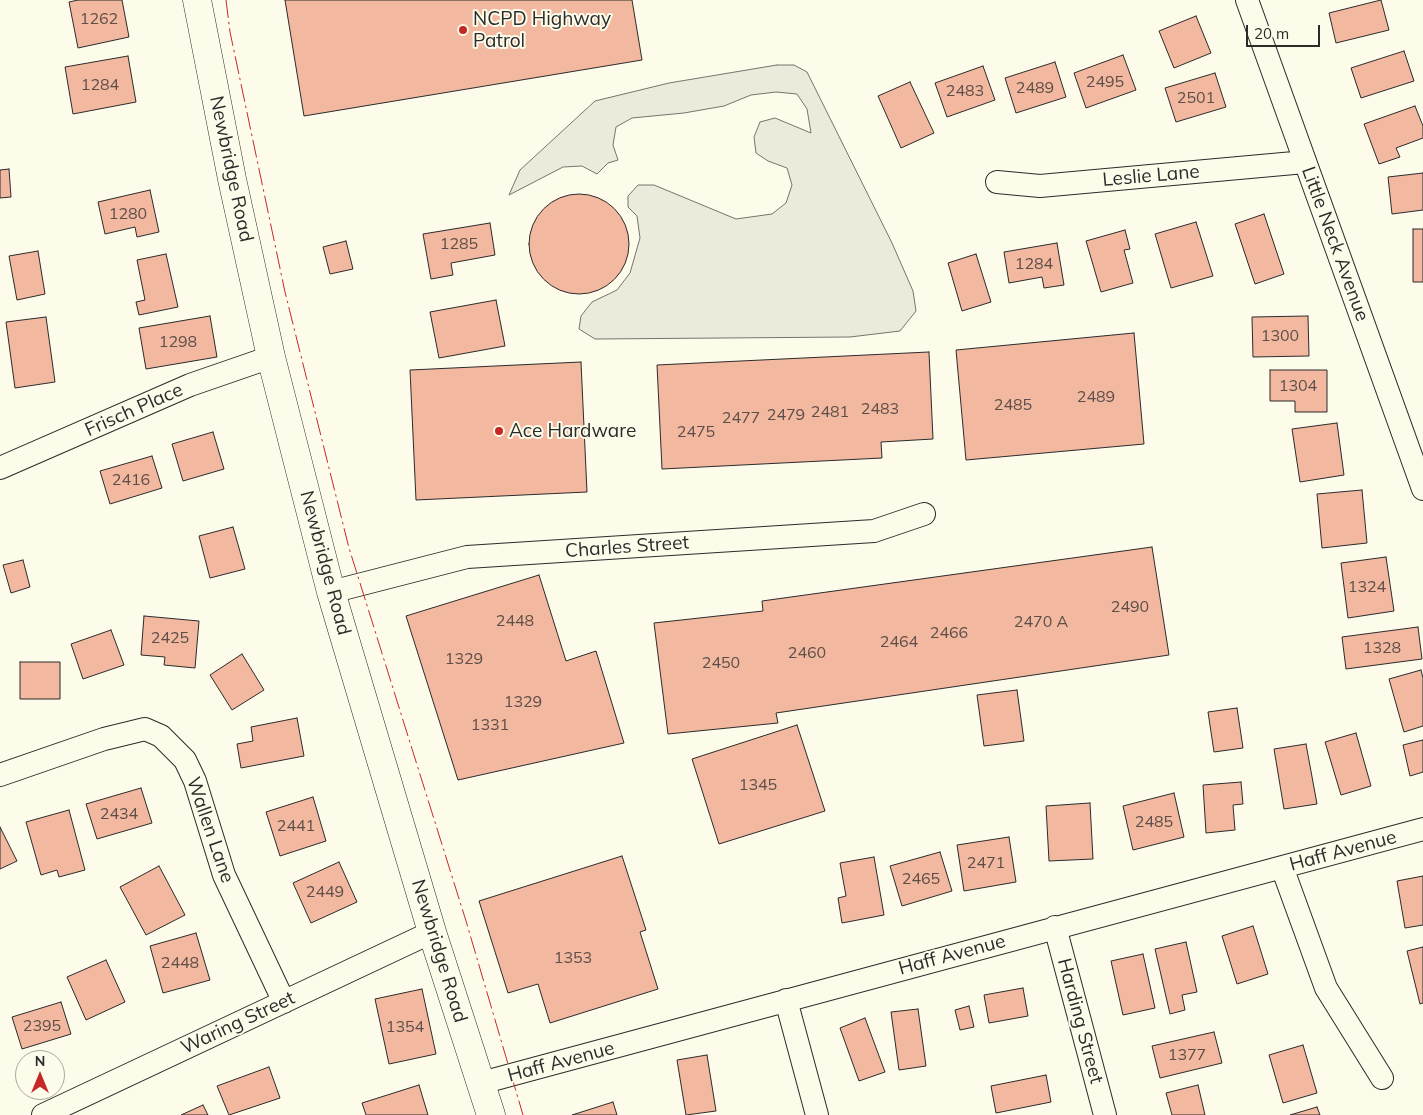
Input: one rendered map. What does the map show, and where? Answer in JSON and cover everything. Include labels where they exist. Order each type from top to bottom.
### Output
[{"type":"main road","name":"Newbridge Road","points":[[196,0],[232,179],[271,357],[331,592],[432,932],[491,1115]]},
{"type":"street","name":"Little Neck Avenue","points":[[1247,0],[1423,489]]},
{"type":"street","name":"Leslie Lane","points":[[996,182],[1040,186],[1305,162]]},
{"type":"street","name":"Frisch Place","points":[[0,468],[190,386],[271,357]]},
{"type":"street","name":"Charles Street","points":[[331,592],[467,557],[874,531],[924,514]]},
{"type":"street","name":"Wallen Lane","points":[[0,775],[104,739],[144,729],[161,736],[185,760],[195,781],[224,875],[284,1002]]},
{"type":"street","name":"Haff Avenue","points":[[481,1083],[1423,829]]},
{"type":"street","points":[[1282,867],[1326,988],[1382,1078]]},
{"type":"street","name":"Harding Street","points":[[1055,927],[1105,1115]]},
{"type":"street","name":"Waring Street","points":[[43,1115],[432,932]]},
{"type":"street","points":[[786,1000],[817,1115]]},
{"type":"shaded area","points":[[777,65],[794,65],[807,72],[892,243],[913,291],[916,311],[900,331],[850,337],[595,339],[579,329],[581,316],[592,302],[617,290],[630,273],[640,238],[637,216],[628,207],[628,196],[638,185],[654,185],[736,219],[772,214],[786,203],[792,185],[787,168],[768,161],[756,153],[754,137],[760,122],[775,118],[811,133],[807,109],[797,94],[776,92],[751,95],[724,106],[684,113],[632,118],[616,127],[613,145],[618,160],[608,163],[597,174],[582,166],[563,167],[509,195],[520,170],[595,101],[669,83]]},
{"type":"building","points":[[78,0],[122,0],[129,37],[78,48],[69,2]]},
{"type":"building","name":"NCPD Highway Patrol","points":[[285,0],[632,0],[642,60],[304,116]]},
{"type":"building","points":[[1381,0],[1389,30],[1336,43],[1329,13]]},
{"type":"building","points":[[1196,16],[1211,53],[1174,68],[1159,31]]},
{"type":"building","points":[[1404,51],[1414,81],[1361,98],[1351,68]]},
{"type":"building","points":[[1123,55],[1136,90],[1086,108],[1074,73]]},
{"type":"building","points":[[128,56],[136,102],[73,114],[65,67]]},
{"type":"building","points":[[1055,62],[1066,97],[1016,113],[1005,78]]},
{"type":"building","points":[[983,66],[995,100],[947,117],[935,83]]},
{"type":"building","points":[[1215,73],[1226,107],[1176,122],[1165,88]]},
{"type":"building","points":[[910,82],[934,133],[901,148],[878,96]]},
{"type":"building","points":[[1415,106],[1423,126],[1423,138],[1396,148],[1400,157],[1379,164],[1364,124]]},
{"type":"building","points":[[9,169],[11,197],[0,198],[0,170]]},
{"type":"building","points":[[1423,173],[1423,210],[1392,214],[1388,177]]},
{"type":"building","points":[[150,190],[159,232],[137,237],[135,227],[105,234],[98,202]]},
{"type":"building","points":[[579,194],[589,195],[607,202],[621,216],[628,234],[628,254],[621,272],[607,286],[589,293],[579,294],[569,293],[551,286],[537,272],[530,254],[529,244],[530,234],[537,216],[551,202],[569,195]]},
{"type":"building","points":[[1264,214],[1284,274],[1255,284],[1235,224]]},
{"type":"building","points":[[1196,222],[1213,276],[1171,288],[1155,234]]},
{"type":"building","points":[[490,223],[495,255],[451,263],[453,275],[431,279],[423,234]]},
{"type":"building","points":[[1413,229],[1423,229],[1423,282],[1413,282]]},
{"type":"building","points":[[1125,230],[1130,249],[1124,250],[1133,283],[1101,292],[1086,241]]},
{"type":"building","points":[[346,241],[353,269],[330,274],[323,247]]},
{"type":"building","points":[[1057,243],[1064,285],[1044,288],[1042,277],[1009,283],[1004,252]]},
{"type":"building","points":[[38,251],[45,294],[17,300],[9,256]]},
{"type":"building","points":[[166,254],[178,307],[139,315],[136,302],[145,300],[137,260]]},
{"type":"building","points":[[976,254],[991,302],[962,311],[948,263]]},
{"type":"building","points":[[496,300],[505,346],[439,358],[430,312]]},
{"type":"building","points":[[210,316],[217,357],[146,369],[139,328]]},
{"type":"building","points":[[1308,316],[1309,356],[1253,357],[1252,317]]},
{"type":"building","points":[[46,317],[55,382],[15,388],[6,322]]},
{"type":"building","points":[[1134,333],[1144,444],[966,460],[956,350]]},
{"type":"building","points":[[929,352],[933,439],[881,442],[882,458],[662,469],[657,365]]},
{"type":"building","name":"Ace Hardware","points":[[581,362],[587,492],[416,500],[410,370]]},
{"type":"building","points":[[1270,370],[1327,370],[1327,412],[1295,412],[1295,401],[1270,401]]},
{"type":"building","points":[[1337,423],[1344,475],[1300,482],[1292,429]]},
{"type":"building","points":[[213,432],[224,469],[183,481],[172,444]]},
{"type":"building","points":[[152,456],[162,488],[110,504],[100,471]]},
{"type":"building","points":[[1362,490],[1367,543],[1322,548],[1317,494]]},
{"type":"building","points":[[233,527],[245,569],[210,578],[199,536]]},
{"type":"building","points":[[1152,547],[1169,655],[776,713],[778,723],[668,734],[654,623],[763,611],[762,601]]},
{"type":"building","points":[[1386,557],[1394,611],[1348,618],[1341,563]]},
{"type":"building","points":[[23,560],[30,587],[11,593],[3,565]]},
{"type":"building","points":[[539,575],[566,661],[596,651],[624,743],[458,780],[406,616]]},
{"type":"building","points":[[144,616],[199,621],[195,668],[164,665],[165,657],[141,655]]},
{"type":"building","points":[[1418,627],[1422,659],[1346,669],[1342,637]]},
{"type":"building","points":[[111,630],[124,665],[83,679],[71,644]]},
{"type":"building","points":[[242,654],[264,690],[232,710],[210,675]]},
{"type":"building","points":[[20,662],[60,662],[60,699],[20,699]]},
{"type":"building","points":[[1421,670],[1423,678],[1423,726],[1404,732],[1389,679]]},
{"type":"building","points":[[1017,690],[1024,741],[984,746],[977,695]]},
{"type":"building","points":[[1237,708],[1243,748],[1214,752],[1208,712]]},
{"type":"building","points":[[297,718],[304,756],[241,768],[237,744],[253,741],[251,727]]},
{"type":"building","points":[[797,725],[825,811],[719,844],[692,759]]},
{"type":"building","points":[[1356,733],[1371,786],[1341,795],[1325,742]]},
{"type":"building","points":[[1423,740],[1423,772],[1410,776],[1403,745]]},
{"type":"building","points":[[1306,744],[1317,804],[1284,809],[1274,749]]},
{"type":"building","points":[[1241,782],[1243,804],[1233,805],[1235,830],[1206,833],[1203,785]]},
{"type":"building","points":[[141,788],[152,823],[97,839],[86,804]]},
{"type":"building","points":[[1174,793],[1184,837],[1133,850],[1123,806]]},
{"type":"building","points":[[313,797],[326,841],[280,856],[266,812]]},
{"type":"building","points":[[1090,803],[1093,859],[1049,861],[1046,806]]},
{"type":"building","points":[[69,810],[85,870],[59,877],[57,870],[41,875],[26,822]]},
{"type":"building","points":[[0,827],[17,861],[0,869]]},
{"type":"building","points":[[1009,837],[1016,882],[964,891],[957,845]]},
{"type":"building","points":[[940,852],[952,891],[902,906],[890,866]]},
{"type":"building","points":[[622,856],[646,930],[640,932],[658,989],[550,1023],[538,984],[508,993],[479,901]]},
{"type":"building","points":[[874,857],[884,915],[842,923],[838,898],[846,896],[840,863]]},
{"type":"building","points":[[339,862],[357,902],[311,923],[293,883]]},
{"type":"building","points":[[159,866],[185,915],[146,935],[120,887]]},
{"type":"building","points":[[1423,876],[1423,925],[1405,928],[1397,881]]},
{"type":"building","points":[[1253,926],[1268,974],[1237,984],[1222,936]]},
{"type":"building","points":[[196,933],[210,980],[163,993],[150,946]]},
{"type":"building","points":[[1186,942],[1197,992],[1182,995],[1185,1010],[1170,1014],[1155,949]]},
{"type":"building","points":[[1423,947],[1423,1003],[1420,1004],[1407,951]]},
{"type":"building","points":[[1143,954],[1155,1008],[1123,1015],[1111,961]]},
{"type":"building","points":[[106,960],[125,1002],[86,1020],[67,977]]},
{"type":"building","points":[[1023,988],[1028,1016],[989,1023],[984,995]]},
{"type":"building","points":[[422,989],[436,1054],[389,1064],[375,999]]},
{"type":"building","points":[[61,1002],[71,1034],[22,1049],[12,1017]]},
{"type":"building","points":[[969,1006],[974,1027],[960,1030],[955,1010]]},
{"type":"building","points":[[918,1009],[926,1066],[899,1070],[891,1012]]},
{"type":"building","points":[[865,1018],[885,1072],[859,1081],[840,1028]]},
{"type":"building","points":[[1214,1032],[1222,1063],[1160,1078],[1152,1046]]},
{"type":"building","points":[[1303,1045],[1317,1093],[1283,1103],[1269,1055]]},
{"type":"building","points":[[707,1055],[716,1111],[686,1115],[677,1060]]},
{"type":"building","points":[[269,1067],[280,1098],[229,1115],[217,1086]]},
{"type":"building","points":[[1046,1075],[1051,1102],[996,1113],[991,1086]]},
{"type":"building","points":[[419,1085],[428,1115],[366,1115],[362,1103]]},
{"type":"building","points":[[1198,1085],[1205,1115],[1172,1115],[1166,1093]]},
{"type":"building","points":[[613,1102],[617,1115],[572,1115]]},
{"type":"building","points":[[203,1105],[208,1115],[181,1115]]},
{"type":"building","points":[[1317,1107],[1320,1115],[1290,1115]]},
{"type":"power","points":[[226,0],[230,32],[285,292],[349,548],[466,921],[523,1115]]},
{"type":"place","name":"NCPD Highway Patrol","points":[[463,30]]},
{"type":"place","name":"Ace Hardware","points":[[499,431]]}]
